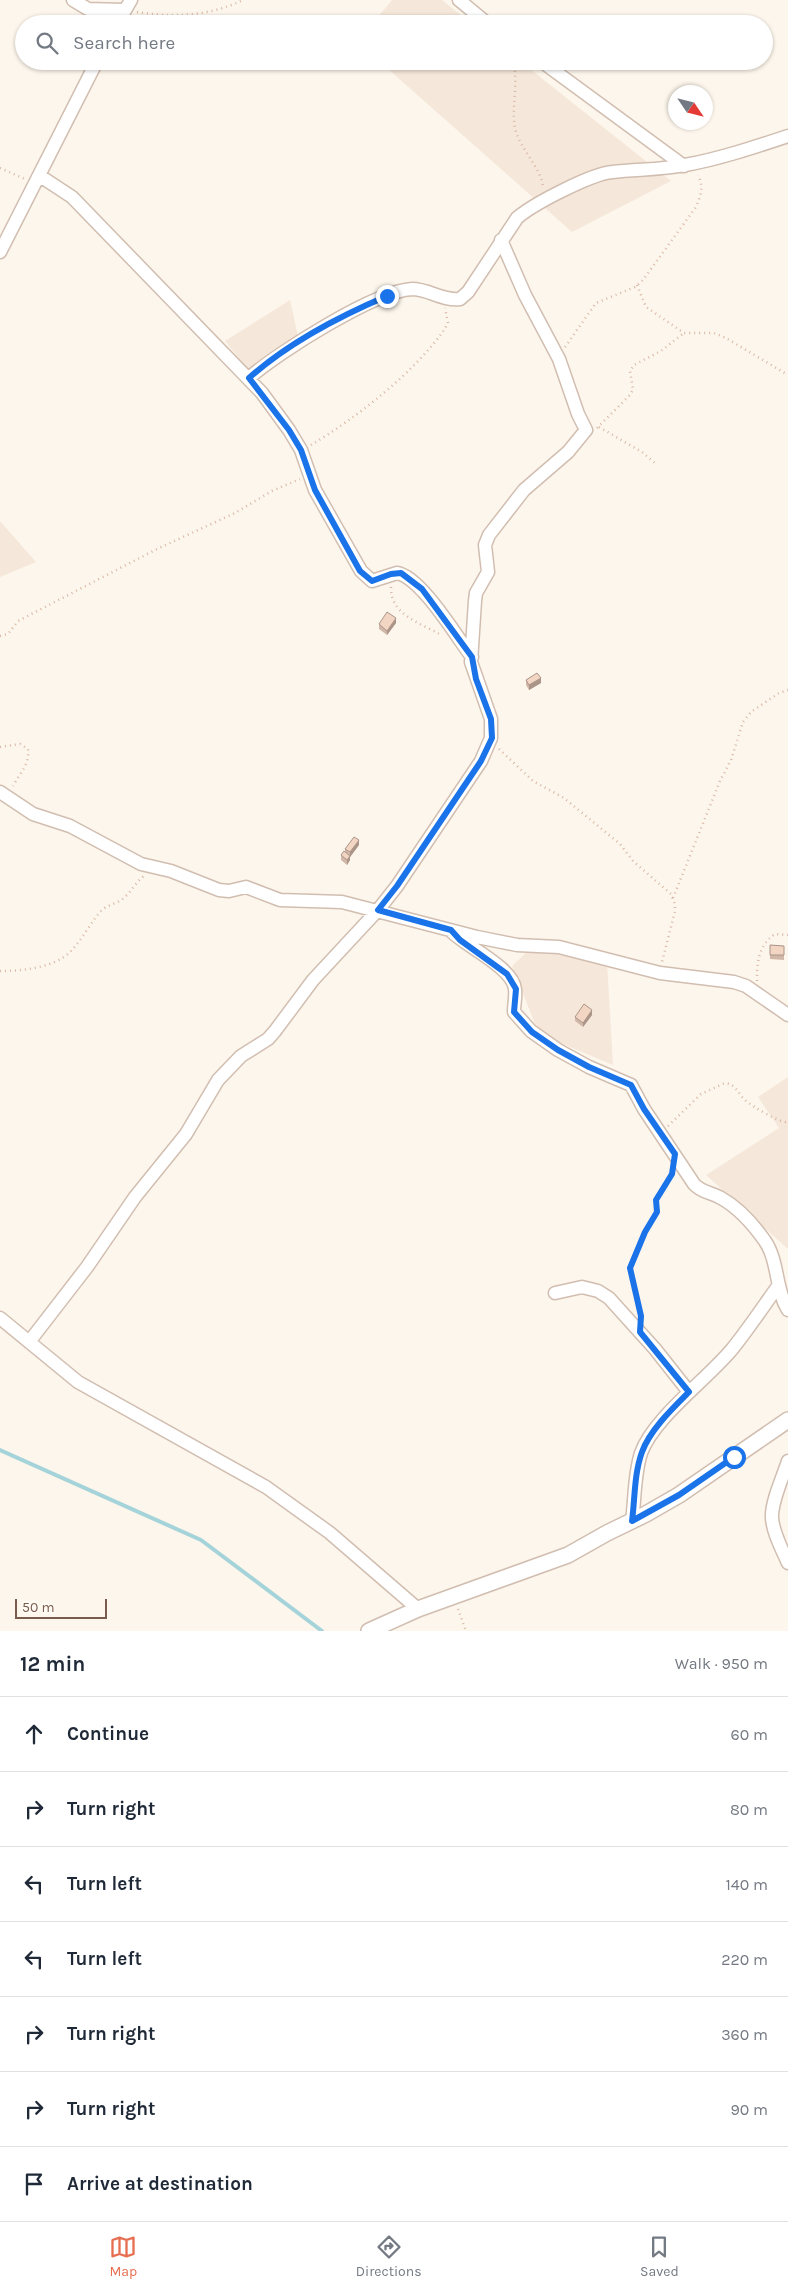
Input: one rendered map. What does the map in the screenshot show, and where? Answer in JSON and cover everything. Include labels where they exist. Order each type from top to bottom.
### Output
[{"type":"street","points":[[73,0],[88,9],[127,5]]},
{"type":"street","points":[[459,0],[477,15]]},
{"type":"street","points":[[0,252],[92,70]]},
{"type":"street","points":[[554,70],[687,165]]},
{"type":"street","points":[[249,378],[279,356],[332,323],[387,296],[413,289],[447,299],[460,299],[468,292],[510,226],[523,212],[591,179],[611,172],[642,171],[687,165],[788,136]]},
{"type":"street","points":[[37,180],[72,197],[140,269],[249,378],[272,406],[301,450],[308,475],[360,571],[372,581],[393,573],[405,576],[422,589],[472,657]]},
{"type":"street","points":[[29,1342],[87,1266],[135,1197],[186,1134],[218,1080],[241,1056],[268,1038],[313,980],[378,910],[397,886],[476,769],[492,738],[491,719],[476,679],[472,657],[476,593],[488,572],[486,540],[524,490],[568,452],[586,430],[557,356],[525,295],[501,240]]},
{"type":"street","points":[[3,794],[33,814],[70,826],[141,864],[171,871],[219,890],[228,891],[246,887],[280,900],[306,899],[342,902],[518,945],[559,947],[660,972],[734,982],[746,986],[788,1015]]},
{"type":"street","points":[[451,930],[460,940],[507,974],[516,989],[514,1012],[532,1032],[569,1057],[631,1085],[660,1134],[700,1191],[721,1198],[742,1213],[766,1243],[777,1271],[778,1286],[788,1310]]},
{"type":"street","points":[[632,1521],[634,1492],[644,1448],[660,1425],[689,1392],[733,1348],[778,1286]]},
{"type":"street","points":[[554,1293],[582,1287],[598,1291],[617,1306],[689,1392]]},
{"type":"street","points":[[0,1318],[78,1382],[266,1487],[330,1533],[418,1610]]},
{"type":"street","points":[[374,1628],[568,1555],[679,1495],[788,1420]]},
{"type":"street","points":[[788,1461],[772,1518],[776,1534],[788,1563]]},
{"type":"path","points":[[127,5],[152,14],[198,14],[215,11],[243,0]]},
{"type":"path","points":[[516,70],[514,116],[516,130],[522,145],[540,176],[543,188]]},
{"type":"path","points":[[557,356],[596,303],[620,295],[638,285],[689,217],[701,194],[699,176],[687,165]]},
{"type":"path","points":[[0,168],[37,180]]},
{"type":"path","points":[[638,285],[646,307],[684,333],[714,333],[726,338],[788,375]]},
{"type":"path","points":[[301,450],[368,405],[409,370],[440,336],[448,323],[447,299]]},
{"type":"path","points":[[586,430],[599,427],[631,394],[630,371],[634,365],[660,351],[684,333]]},
{"type":"path","points":[[599,427],[637,449],[655,463]]},
{"type":"path","points":[[0,636],[8,634],[18,621],[157,549],[235,513],[272,492],[308,475]]},
{"type":"path","points":[[393,573],[391,593],[395,605],[409,618],[444,637]]},
{"type":"path","points":[[660,972],[675,911],[673,898],[720,781],[731,760],[743,722],[755,708],[779,693],[788,690]]},
{"type":"path","points":[[492,738],[496,746],[532,781],[571,803],[625,849],[633,861],[673,898]]},
{"type":"path","points":[[0,747],[20,744],[28,749],[29,756],[26,765],[3,794]]},
{"type":"path","points":[[0,971],[32,968],[61,959],[69,953],[101,912],[124,898],[134,885],[154,867]]},
{"type":"path","points":[[758,995],[757,962],[760,950],[775,934],[788,935]]},
{"type":"path","points":[[660,1134],[701,1094],[725,1083],[733,1085],[750,1104],[782,1123],[788,1122]]},
{"type":"path","points":[[640,1332],[641,1316],[630,1268],[645,1232],[657,1212],[656,1200],[672,1174],[675,1154]]},
{"type":"path","points":[[453,1598],[466,1631]]},
{"type":"shaded area","points":[[392,0],[442,0],[461,15],[380,15]]},
{"type":"shaded area","points":[[389,70],[531,70],[671,181],[572,232]]},
{"type":"shaded area","points":[[290,300],[299,341],[249,371],[225,341]]},
{"type":"shaded area","points":[[0,521],[36,562],[0,577]]},
{"type":"shaded area","points":[[532,947],[607,962],[613,1065],[539,1034],[512,966]]},
{"type":"shaded area","points":[[788,1077],[788,1249],[706,1175],[779,1128],[758,1097]]},
{"type":"building","points":[[387,612],[396,618],[387,631],[379,624]]},
{"type":"building","points":[[537,673],[541,678],[529,685],[526,680]]},
{"type":"building","points":[[354,837],[359,840],[350,852],[345,849]]},
{"type":"building","points":[[344,851],[350,856],[347,860],[341,855]]},
{"type":"building","points":[[770,945],[784,946],[784,955],[770,955]]},
{"type":"building","points":[[584,1004],[592,1010],[583,1023],[575,1017]]},
{"type":"waterway","points":[[0,1450],[201,1540],[322,1631]]},
{"type":"route","points":[[387,296],[361,307],[332,323],[279,356],[249,378],[272,406],[301,450],[308,475],[315,490],[360,571],[372,581],[397,572],[401,573],[422,589],[472,657],[476,679],[486,700],[491,719],[492,738],[481,761],[397,886],[378,910],[451,930],[460,940],[507,974],[516,989],[514,1012],[522,1022],[532,1032],[569,1057],[631,1085],[644,1109],[675,1154],[672,1174],[656,1200],[655,1207],[657,1212],[645,1232],[630,1268],[641,1316],[640,1332],[689,1392],[646,1442],[641,1454],[634,1492],[632,1521],[679,1495],[734,1457]]}]
